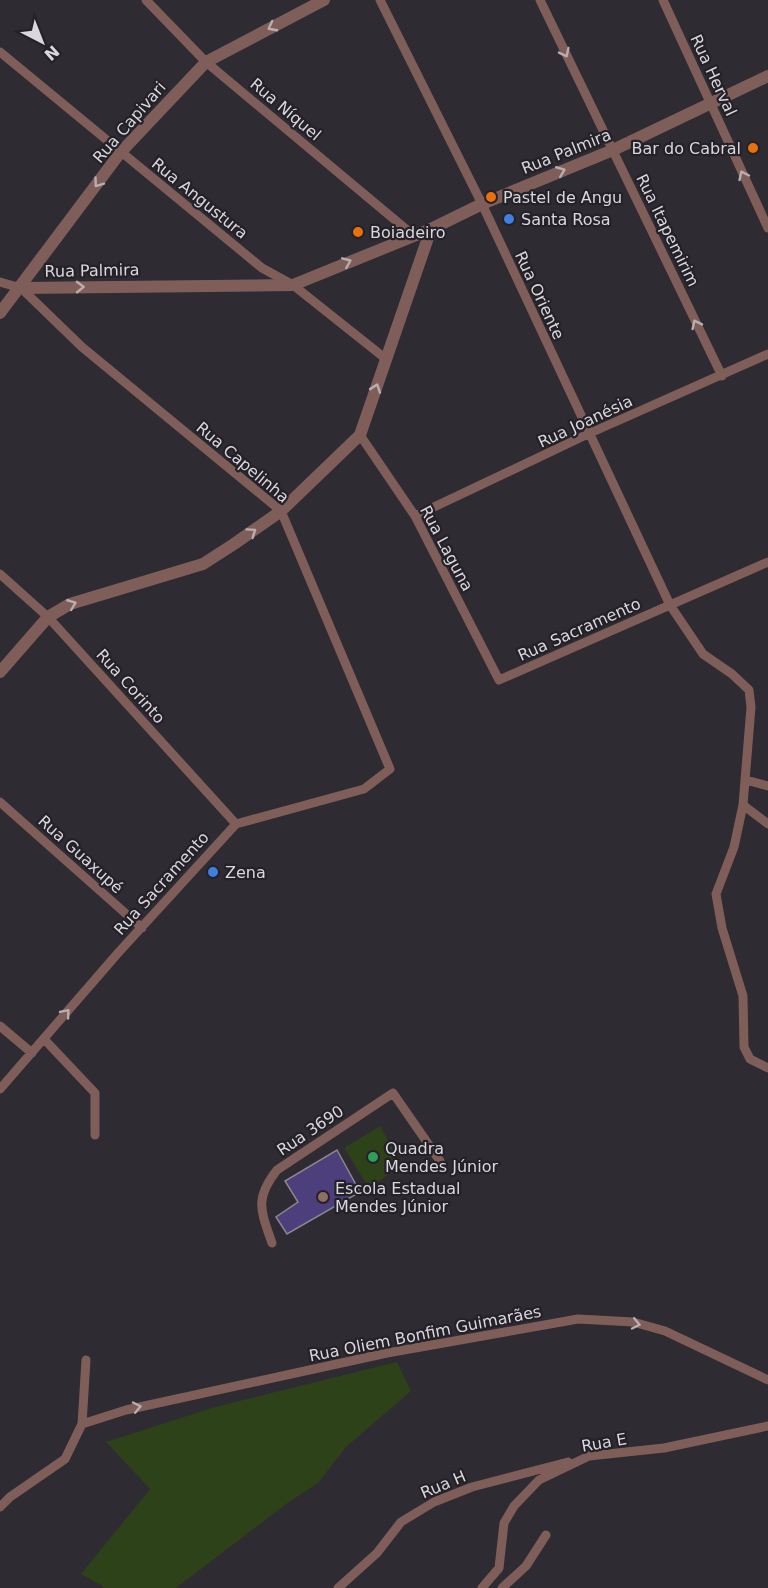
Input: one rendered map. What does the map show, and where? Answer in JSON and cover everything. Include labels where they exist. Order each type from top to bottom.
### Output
[{"type":"street","name":"Rua Níquel","points":[[146,0],[206,62],[412,235]]},
{"type":"street","name":"Rua Capivari","points":[[0,313],[120,153],[206,62],[324,0]]},
{"type":"street","name":"Rua Oriente","points":[[380,0],[482,204],[670,605],[703,654],[732,674],[749,690],[751,707],[746,780]]},
{"type":"street","name":"Rua Itapemirim","points":[[540,0],[722,376]]},
{"type":"street","name":"Rua Herval","points":[[663,0],[768,228]]},
{"type":"street","name":"Rua Angustura","points":[[0,52],[261,268],[293,285],[386,359]]},
{"type":"street","name":"Rua Palmira","points":[[21,288],[293,285],[431,229],[482,204],[613,150],[768,76]]},
{"type":"street","points":[[0,672],[48,617],[70,604],[203,564],[281,511],[360,435],[431,229]]},
{"type":"street","name":"Rua Capelinha","points":[[0,282],[21,288],[82,347],[281,511],[390,769],[364,789],[236,824]]},
{"type":"street","name":"Rua Joanésia","points":[[415,516],[588,434],[768,354]]},
{"type":"street","name":"Rua Laguna","points":[[360,435],[415,516],[500,680]]},
{"type":"street","name":"Rua Sacramento","points":[[500,680],[768,562]]},
{"type":"street","name":"Rua Corinto","points":[[0,574],[48,617],[236,824]]},
{"type":"street","points":[[768,786],[746,780],[734,847],[716,894],[743,996],[744,1047],[750,1059],[768,1068]]},
{"type":"street","name":"Rua Guaxupé","points":[[0,802],[142,928]]},
{"type":"street","points":[[743,805],[768,824]]},
{"type":"street","name":"Rua Sacramento","points":[[0,1089],[236,824]]},
{"type":"street","points":[[0,1026],[32,1053]]},
{"type":"street","points":[[44,1039],[95,1093],[95,1135]]},
{"type":"street","name":"Rua 3690","points":[[272,1243],[261,1206],[263,1188],[277,1170],[393,1093],[440,1161]]},
{"type":"street","name":"Rua Oliem Bonfim Guimarães","points":[[82,1424],[126,1410],[380,1355],[578,1319],[633,1322],[665,1331],[768,1380]]},
{"type":"street","points":[[0,1507],[10,1497],[65,1459],[82,1424],[86,1360]]},
{"type":"street","name":"Rua E","points":[[482,1588],[499,1568],[504,1523],[514,1506],[540,1480],[589,1456],[664,1448],[768,1426]]},
{"type":"street","name":"Rua H","points":[[338,1588],[377,1553],[401,1522],[434,1502],[472,1487],[589,1456]]},
{"type":"street","points":[[502,1588],[526,1566],[546,1535]]},
{"type":"green space","name":"Quadra Mendes Júnior","points":[[380,1126],[402,1165],[369,1188],[344,1148]]},
{"type":"green space","points":[[397,1362],[411,1391],[346,1447],[318,1483],[289,1502],[176,1588],[102,1588],[103,1586],[81,1574],[150,1489],[106,1442],[215,1407]]},
{"type":"building","name":"Escola Estadual Mendes Júnior","points":[[337,1150],[360,1192],[287,1234],[276,1217],[298,1202],[285,1181]]},
{"type":"place","name":"Bar do Cabral","points":[[753,148]]},
{"type":"place","name":"Pastel de Angu","points":[[491,197]]},
{"type":"place","name":"Santa Rosa","points":[[509,219]]},
{"type":"place","name":"Boiadeiro","points":[[358,232]]},
{"type":"place","name":"Zena","points":[[213,872]]},
{"type":"place","name":"Quadra Mendes Júnior","points":[[373,1157]]},
{"type":"place","name":"Escola Estadual Mendes Júnior","points":[[323,1197]]}]
